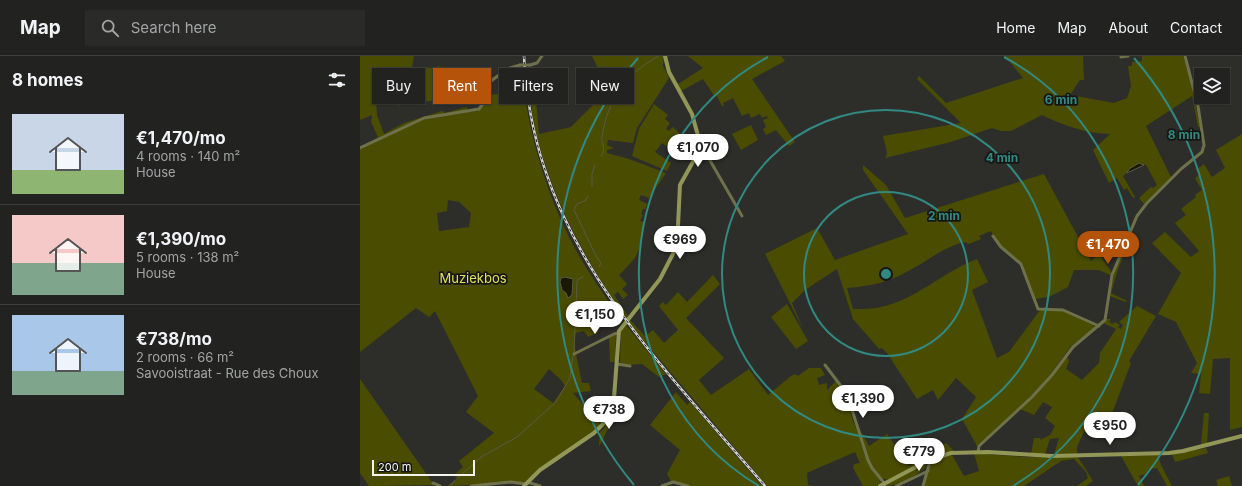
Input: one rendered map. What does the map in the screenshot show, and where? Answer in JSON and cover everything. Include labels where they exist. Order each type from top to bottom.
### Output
[{"type":"main road","points":[[525,484],[540,470],[602,426],[610,412],[614,398],[618,333],[660,279],[677,246],[680,185],[700,149],[696,125],[688,106],[669,72],[665,56]]},
{"type":"main road","points":[[880,486],[929,460],[951,453],[978,452],[1052,456],[1169,453],[1183,451],[1242,436]]},
{"type":"street","points":[[360,148],[424,118],[479,109],[482,105],[484,87],[502,72],[514,66],[537,63],[542,56]]},
{"type":"street","points":[[1121,57],[1128,56]]},
{"type":"street","points":[[978,452],[979,446],[1027,402],[1047,381],[1073,347],[1099,326],[1106,315],[1112,275],[1137,216],[1147,203],[1181,169],[1200,155],[1203,150],[1198,106],[1185,56]]},
{"type":"street","points":[[700,149],[708,157],[742,216]]},
{"type":"street","points":[[992,236],[1001,247],[1021,264],[1038,309],[1063,310],[1099,326]]},
{"type":"street","points":[[574,354],[618,333]]},
{"type":"street","points":[[617,364],[630,366]]},
{"type":"street","points":[[825,365],[847,394],[868,460],[872,468],[885,484]]},
{"type":"street","points":[[923,486],[928,471],[929,460]]},
{"type":"street","points":[[896,486],[928,471]]},
{"type":"street","points":[[471,486],[511,482],[540,486]]},
{"type":"street","points":[[662,486],[673,482],[688,486]]},
{"type":"street","points":[[433,483],[440,486]]},
{"type":"green space","name":"Muziekbos","points":[[360,56],[414,56],[412,67],[437,68],[433,68],[433,100],[425,102],[425,68],[372,68],[372,104],[376,104],[377,115],[384,134],[404,123],[442,111],[445,113],[467,107],[467,112],[478,111],[481,108],[481,104],[491,104],[491,95],[499,94],[499,104],[526,104],[535,146],[562,222],[591,276],[622,322],[620,325],[602,306],[598,314],[600,315],[592,321],[599,332],[588,337],[584,331],[575,333],[574,344],[582,383],[589,383],[591,391],[573,393],[601,425],[524,482],[447,486],[458,479],[454,475],[463,467],[459,461],[494,433],[466,412],[478,396],[435,311],[429,317],[416,308],[360,352],[360,149],[378,137],[371,122],[372,115],[360,120]],"holes":[[[448,200],[459,202],[471,213],[469,227],[439,231],[437,213],[447,211]],[[567,279],[573,279],[572,295],[567,294],[560,282]],[[549,369],[565,386],[553,403],[534,389]]]},
{"type":"green space","points":[[592,56],[664,56],[663,66],[669,78],[637,128],[633,143],[608,140],[607,145],[614,148],[607,150],[607,153],[629,159],[666,173],[649,198],[641,195],[639,200],[648,204],[645,209],[643,209],[641,214],[643,215],[640,221],[645,222],[640,246],[632,262],[619,275],[627,284],[622,289],[628,295],[623,299],[618,292],[614,295],[629,317],[626,320],[576,237],[556,194],[537,138],[531,104],[536,104],[539,134],[571,127],[594,104],[634,104],[634,68],[598,68]]},
{"type":"green space","points":[[688,56],[781,56],[785,61],[752,79],[795,142],[789,146],[776,130],[766,135],[763,129],[766,127],[763,120],[768,118],[767,116],[762,118],[760,114],[751,118],[749,113],[742,116],[733,98],[723,103],[724,106],[722,106],[717,96],[715,97],[703,79],[681,91],[678,84],[703,68]]},
{"type":"green space","points":[[1005,56],[1083,56],[1084,80],[1080,80],[1070,95],[1114,103],[1127,98],[1131,86],[1128,66],[1132,66],[1132,62],[1142,61],[1142,56],[1183,56],[1190,77],[1194,104],[1195,104],[1200,127],[1198,127],[1192,96],[1146,126],[1171,177],[1144,204],[1139,198],[1151,187],[1153,188],[1157,185],[1146,165],[1139,163],[1123,176],[1135,197],[1133,198],[1127,188],[1124,190],[1117,178],[1109,183],[1093,150],[1110,134],[1102,134],[1075,128],[1042,115],[1011,131],[1001,131],[992,128],[951,142],[885,158],[887,153],[883,136],[961,123],[917,79],[919,76],[946,103],[1023,78]]},
{"type":"green space","points":[[654,104],[668,115],[665,119],[670,123],[666,129],[669,131],[673,127],[680,134],[676,137],[674,135],[666,146],[662,143],[655,152],[671,163],[667,171],[632,156],[639,129]]},
{"type":"green space","points":[[751,125],[758,140],[741,150],[732,134]]},
{"type":"green space","points":[[1242,134],[1242,427],[1230,430],[1230,358],[1213,359],[1210,394],[1199,393],[1201,374],[1191,373],[1197,363],[1176,322],[1158,314],[1181,273],[1152,243],[1165,232],[1191,257],[1199,251],[1175,223],[1186,215],[1181,209],[1202,190],[1195,178],[1199,175],[1196,170],[1204,164],[1212,177],[1225,168],[1216,150]]},
{"type":"green space","points":[[863,165],[886,185],[905,218],[1044,174],[1091,261],[1099,254],[1112,273],[1110,275],[1099,270],[1074,270],[1068,287],[1049,297],[1035,299],[1023,265],[996,241],[991,231],[979,236],[981,239],[969,244],[964,242],[950,247],[896,277],[873,285],[847,288],[853,309],[871,309],[881,307],[918,292],[965,264],[977,259],[988,282],[972,290],[997,358],[1009,352],[1040,310],[1064,311],[1094,325],[1094,328],[1071,346],[1047,379],[1024,404],[977,446],[962,419],[976,397],[956,378],[938,400],[933,390],[917,399],[887,353],[882,348],[879,349],[853,319],[837,269],[805,290],[792,303],[803,329],[765,254],[817,228],[835,260],[908,234],[863,170]]},
{"type":"green space","points":[[1128,239],[1130,240],[1118,269],[1111,293],[1127,301],[1125,302],[1110,296],[1114,273]]},
{"type":"green space","points":[[713,275],[720,284],[686,318],[724,358],[699,380],[711,395],[749,369],[768,395],[791,376],[795,374],[798,376],[809,368],[821,368],[825,375],[817,378],[819,385],[827,383],[827,390],[836,381],[846,397],[853,421],[871,465],[859,428],[869,446],[887,434],[909,466],[927,458],[946,443],[954,451],[931,458],[888,480],[881,478],[879,480],[882,484],[876,486],[863,486],[853,468],[854,464],[860,463],[855,452],[807,473],[808,485],[814,486],[767,486],[628,322],[630,320],[645,336],[653,330],[664,343],[678,330],[659,306],[663,302],[666,305],[678,292],[687,302]]},
{"type":"green space","points":[[787,304],[808,341],[796,349],[771,317]]},
{"type":"green space","points":[[1137,306],[1156,316],[1129,361],[1131,363],[1108,424],[1108,430],[1099,427],[1100,422],[1090,419],[1077,447],[1077,454],[1054,455],[1059,438],[1050,439],[1045,454],[1031,454],[1034,438],[1041,438],[1040,440],[1050,435],[1055,426],[1045,418],[1052,407],[1043,402],[1034,415],[1020,409],[1067,357],[1069,361],[1066,369],[1082,380],[1099,363],[1100,353],[1116,329],[1103,323],[1106,319],[1111,319],[1109,322],[1113,324],[1115,322],[1120,325],[1118,327],[1121,329],[1123,325],[1119,322]]},
{"type":"green space","points":[[626,325],[666,374],[659,377],[642,364],[625,365],[620,363],[621,332]]},
{"type":"green space","points":[[616,335],[615,362],[610,362],[609,337]]},
{"type":"green space","points":[[360,379],[434,485],[369,486],[360,473]]},
{"type":"green space","points":[[676,392],[687,405],[690,402],[762,486],[691,486],[671,481],[667,474],[680,450],[650,425]]},
{"type":"green space","points":[[615,400],[617,400],[608,429],[599,447],[600,432],[605,427]]},
{"type":"green space","points":[[1204,413],[1209,413],[1207,444],[1201,444]]},
{"type":"green space","points":[[1206,448],[1208,453],[1175,462],[1172,454]]},
{"type":"green space","points":[[974,453],[1024,457],[1078,457],[1093,481],[1086,486],[1077,486],[1088,478],[1086,472],[1074,459],[1061,461],[1024,486],[924,486],[932,460],[952,455],[964,476],[979,471]]},
{"type":"green space","points":[[1158,455],[1161,465],[1172,486],[1167,486],[1157,468],[1149,469],[1146,474],[1139,476],[1144,486],[1138,486],[1121,456]]},
{"type":"green space","points":[[925,464],[927,466],[913,476],[895,484],[884,486]]},
{"type":"green space","points":[[1229,476],[1232,486],[1215,486],[1218,485],[1216,480]]},
{"type":"shaded area","points":[[1139,163],[1144,165],[1127,173],[1129,169]]},
{"type":"shaded area","points":[[565,277],[573,279],[572,295],[568,298],[566,293],[562,290],[560,282],[561,278]]},
{"type":"waterway","points":[[601,156],[604,152],[602,136],[614,99],[628,79],[647,63],[659,56]]},
{"type":"waterway","points":[[592,186],[592,174],[595,165]]},
{"type":"waterway","points":[[588,196],[585,201],[577,204],[574,210],[596,256],[601,263],[599,267]]},
{"type":"waterway","points":[[574,353],[577,282],[578,279],[583,277]]},
{"type":"waterway","points":[[449,486],[481,457],[517,437],[556,402],[570,378],[573,356]]},
{"type":"railway","points":[[524,56],[532,122],[549,182],[574,238],[606,290],[642,341],[681,389],[765,486]]}]
